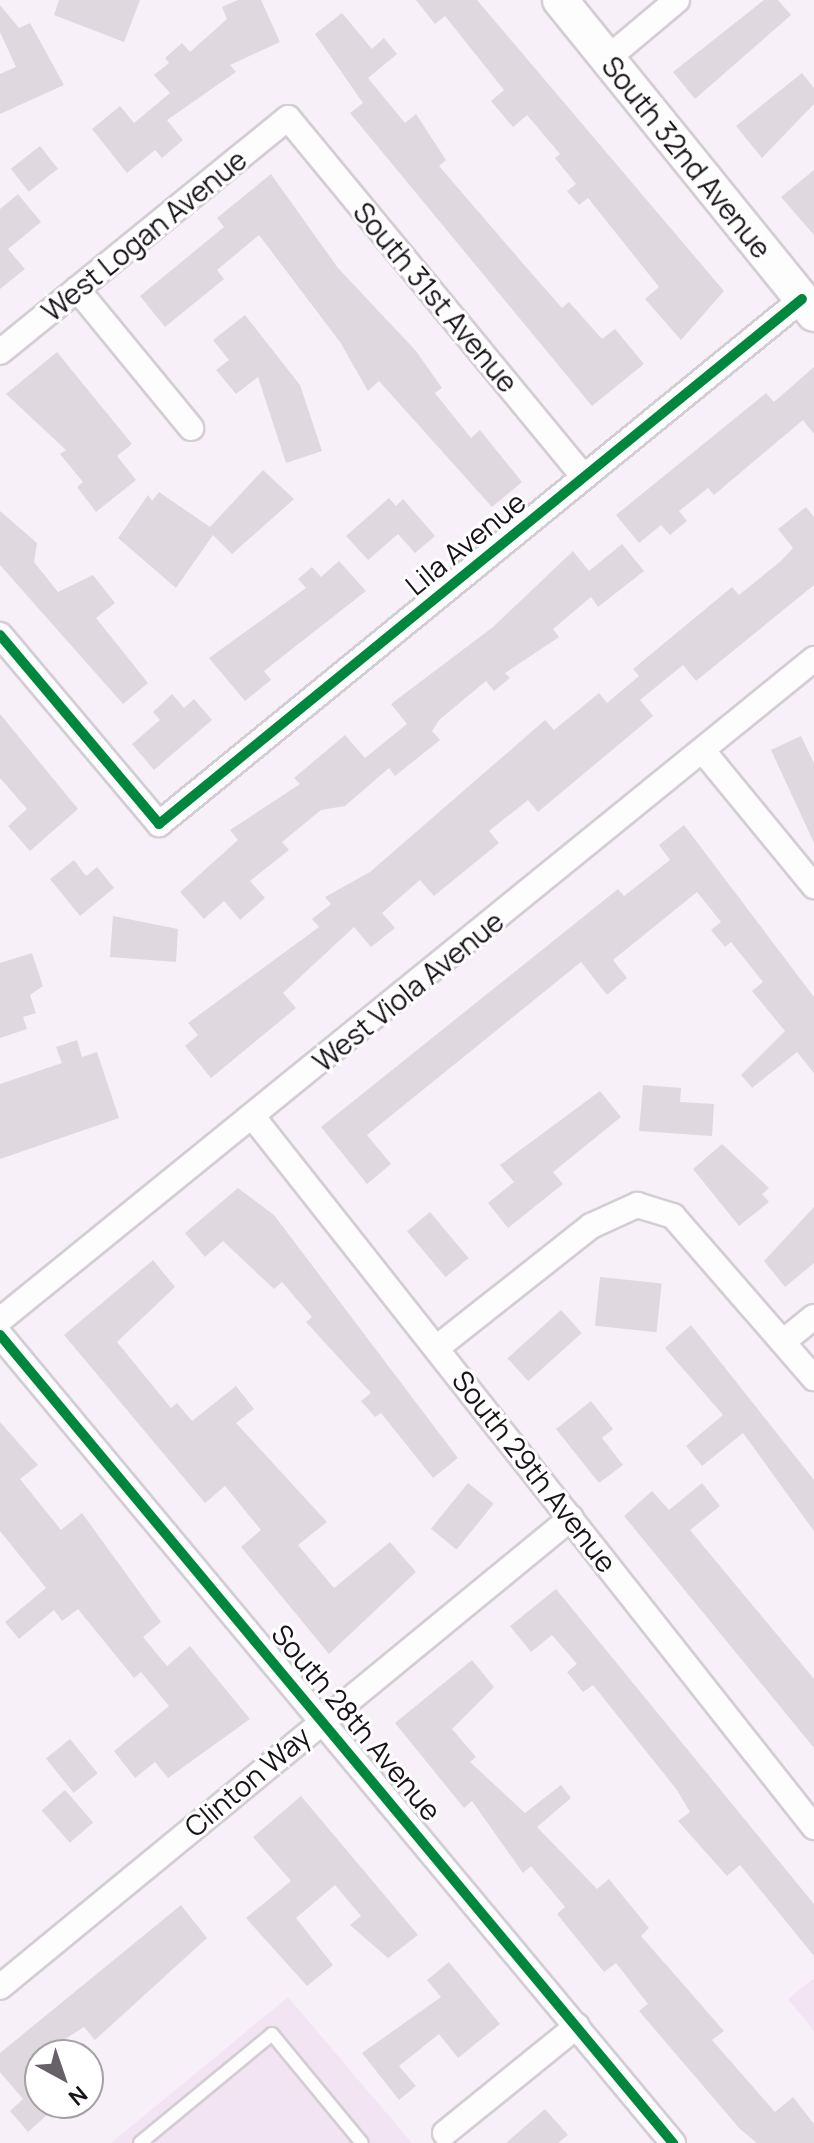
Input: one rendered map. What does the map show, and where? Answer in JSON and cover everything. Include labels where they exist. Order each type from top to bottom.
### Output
[{"type":"street","name":"South 32nd Avenue","points":[[560,0],[808,307]]},
{"type":"street","points":[[608,58],[677,0]]},
{"type":"street","name":"West Logan Avenue","points":[[0,352],[288,118]]},
{"type":"street","name":"South 31st Avenue","points":[[288,118],[584,477]]},
{"type":"street","points":[[77,289],[191,428]]},
{"type":"street","name":"Lila Avenue","points":[[0,635],[159,824],[584,477],[808,307]]},
{"type":"street","name":"West Viola Avenue","points":[[0,1320],[814,659]]},
{"type":"street","points":[[703,751],[814,886]]},
{"type":"street","name":"South 29th Avenue","points":[[253,1117],[439,1346],[814,1827]]},
{"type":"street","points":[[439,1346],[591,1226],[637,1205],[673,1216],[814,1378]]},
{"type":"street","points":[[784,1341],[814,1317]]},
{"type":"street","name":"South 28th Avenue","points":[[0,1335],[323,1718],[673,2143]]},
{"type":"street","name":"Clinton Way","points":[[0,1987],[323,1718],[571,1518]]},
{"type":"street","points":[[445,2133],[577,2026]]},
{"type":"lane","points":[[140,2143],[272,2034],[362,2143]]},
{"type":"shaded area","points":[[814,1978],[814,2031],[788,1999]]},
{"type":"shaded area","points":[[288,1997],[412,2143],[111,2143]]},
{"type":"building","points":[[59,0],[140,0],[124,42],[54,15]]},
{"type":"building","points":[[238,0],[261,0],[280,42],[230,65],[236,72],[167,120],[183,140],[162,158],[155,150],[127,173],[92,129],[120,106],[134,123],[170,93],[154,75],[169,63],[165,58],[182,43],[190,52],[227,19],[222,7]]},
{"type":"building","points":[[416,0],[477,0],[724,291],[681,340],[645,299],[659,287],[588,198],[579,205],[567,191],[576,184],[555,158],[560,154],[527,115],[513,127],[491,101],[504,90],[445,16],[435,24]]},
{"type":"building","points":[[764,0],[778,0],[791,15],[695,99],[673,72]]},
{"type":"building","points":[[0,5],[19,28],[30,23],[64,85],[0,114],[0,74],[16,67],[0,32]]},
{"type":"building","points":[[342,13],[372,49],[384,38],[397,54],[368,78],[405,123],[416,114],[446,160],[439,166],[562,308],[569,302],[602,339],[615,329],[644,364],[592,406],[350,113],[363,103],[315,34]]},
{"type":"building","points":[[802,73],[814,88],[814,104],[762,158],[736,126]]},
{"type":"building","points":[[40,146],[58,169],[29,192],[11,169]]},
{"type":"building","points":[[814,170],[814,235],[781,197]]},
{"type":"building","points":[[271,174],[338,268],[416,351],[442,388],[435,393],[471,438],[480,430],[522,482],[492,507],[379,381],[368,391],[340,342],[259,235],[217,270],[224,279],[165,327],[140,296],[224,227],[217,218]]},
{"type":"building","points":[[18,194],[41,222],[8,249],[25,269],[0,289],[0,209]]},
{"type":"building","points":[[245,315],[300,385],[322,451],[286,463],[258,377],[236,394],[216,370],[229,360],[213,340]]},
{"type":"building","points":[[57,352],[132,444],[117,456],[136,480],[96,512],[77,487],[83,482],[60,454],[66,450],[6,394]]},
{"type":"building","points":[[814,367],[814,434],[803,420],[714,495],[708,488],[679,511],[687,521],[670,535],[661,525],[639,543],[616,515],[766,393],[774,402]]},
{"type":"building","points":[[263,470],[294,499],[232,554],[213,535],[176,588],[118,538],[148,495],[152,501],[159,492],[210,527]]},
{"type":"building","points":[[389,498],[396,506],[403,499],[435,536],[415,553],[398,534],[368,560],[346,536]]},
{"type":"building","points":[[806,507],[814,517],[814,585],[696,681],[683,665],[640,700],[653,716],[538,812],[528,800],[489,831],[499,843],[434,896],[420,880],[382,913],[395,928],[371,947],[354,927],[283,993],[296,1008],[211,1078],[185,1046],[198,1035],[188,1023],[319,927],[312,919],[331,904],[325,897],[370,872],[545,720],[554,730],[599,693],[607,703],[639,676],[633,669],[732,587],[739,595],[782,560],[793,548],[778,529]]},
{"type":"building","points":[[0,511],[37,543],[34,562],[58,592],[93,575],[115,603],[96,618],[148,683],[123,704],[0,565]]},
{"type":"building","points":[[622,544],[644,571],[598,607],[591,597],[553,629],[559,637],[505,673],[510,678],[494,691],[486,681],[439,720],[432,731],[440,740],[395,776],[389,768],[345,806],[321,810],[282,842],[289,850],[250,881],[265,898],[240,920],[224,901],[204,919],[180,892],[238,840],[230,830],[300,784],[294,778],[345,735],[365,758],[407,724],[391,704],[493,627],[573,551],[589,571]]},
{"type":"building","points":[[339,561],[366,591],[264,671],[271,680],[245,701],[209,658],[306,588],[298,579],[312,567],[321,577]]},
{"type":"building","points":[[172,694],[184,708],[194,699],[212,720],[154,770],[132,744],[160,720],[153,712]]},
{"type":"building","points":[[0,714],[78,809],[30,851],[8,826],[27,809],[0,778]]},
{"type":"building","points":[[801,736],[814,763],[814,843],[771,750]]},
{"type":"building","points":[[684,825],[814,997],[814,1073],[797,1052],[752,1088],[741,1075],[785,1031],[752,991],[763,982],[731,942],[725,947],[711,930],[721,922],[697,892],[613,960],[627,978],[607,995],[581,962],[367,1135],[391,1164],[367,1184],[321,1127],[618,889],[624,896],[670,860],[659,845]]},
{"type":"building","points":[[74,860],[86,876],[97,867],[114,888],[80,916],[50,879]]},
{"type":"building","points":[[113,916],[178,929],[176,962],[110,957]]},
{"type":"building","points":[[32,953],[43,986],[30,995],[36,1013],[23,1017],[27,1029],[0,1038],[0,963]]},
{"type":"building","points":[[77,1040],[82,1057],[97,1052],[119,1118],[0,1159],[0,1084],[62,1063],[56,1047]]},
{"type":"building","points":[[643,1085],[681,1088],[680,1102],[714,1104],[712,1136],[639,1131]]},
{"type":"building","points":[[600,1091],[621,1117],[553,1172],[563,1184],[508,1228],[488,1203],[514,1182],[500,1165]]},
{"type":"building","points":[[722,1144],[769,1188],[762,1194],[769,1202],[739,1226],[693,1169]]},
{"type":"building","points":[[238,1188],[274,1215],[458,1458],[433,1478],[381,1413],[375,1417],[361,1401],[371,1393],[306,1322],[312,1317],[282,1282],[274,1289],[223,1241],[205,1257],[185,1233]]},
{"type":"building","points":[[814,1207],[814,1263],[785,1287],[764,1261]]},
{"type":"building","points":[[430,1212],[469,1258],[446,1277],[407,1231]]},
{"type":"building","points":[[153,1260],[175,1287],[117,1342],[171,1408],[177,1403],[192,1421],[236,1386],[254,1409],[236,1423],[327,1522],[298,1545],[334,1588],[390,1542],[416,1572],[329,1654],[241,1547],[261,1530],[225,1486],[205,1503],[64,1335]]},
{"type":"building","points":[[600,1277],[662,1283],[657,1332],[595,1326]]},
{"type":"building","points":[[561,1310],[582,1333],[528,1381],[507,1358]]},
{"type":"building","points":[[691,1325],[814,1480],[814,1531],[743,1433],[702,1466],[686,1446],[723,1415],[665,1348]]},
{"type":"building","points":[[591,1401],[613,1429],[602,1438],[623,1465],[599,1483],[556,1429]]},
{"type":"building","points":[[0,1422],[38,1465],[20,1479],[61,1530],[82,1513],[161,1622],[143,1637],[167,1666],[190,1646],[250,1719],[168,1778],[155,1762],[135,1778],[114,1751],[169,1706],[141,1672],[134,1678],[78,1609],[62,1621],[54,1610],[19,1639],[5,1622],[46,1588],[0,1531]]},
{"type":"building","points":[[468,1483],[494,1504],[457,1550],[431,1529]]},
{"type":"building","points":[[702,1483],[720,1506],[690,1530],[814,1679],[814,1748],[624,1516],[652,1491],[669,1510]]},
{"type":"building","points":[[556,1589],[814,1904],[814,1956],[740,1865],[727,1876],[678,1821],[690,1812],[677,1790],[593,1685],[583,1692],[567,1672],[577,1664],[552,1635],[531,1652],[510,1626]]},
{"type":"building","points":[[472,1660],[494,1687],[452,1729],[476,1757],[470,1762],[525,1813],[561,1785],[571,1798],[537,1827],[597,1889],[609,1879],[649,1928],[641,1936],[724,2031],[712,2040],[775,2112],[793,2097],[814,2124],[814,2143],[757,2143],[740,2129],[639,2011],[648,2004],[616,1963],[604,1972],[557,1914],[565,1907],[531,1866],[523,1873],[472,1801],[464,1808],[395,1723]]},
{"type":"building","points":[[70,1739],[98,1773],[74,1793],[46,1759]]},
{"type":"building","points":[[65,1790],[93,1822],[70,1843],[42,1810]]},
{"type":"building","points":[[301,1796],[418,1935],[388,1958],[350,1925],[361,1916],[335,1885],[296,1918],[333,1965],[307,1986],[246,1918],[291,1881],[253,1837]]},
{"type":"building","points":[[181,1905],[207,1938],[96,2039],[84,2027],[65,2039],[24,2039],[24,2119],[43,2119],[28,2132],[10,2111],[23,2099],[0,2072],[0,2053]]},
{"type":"building","points":[[449,1962],[500,2024],[458,2058],[439,2034],[399,2066],[416,2086],[399,2100],[362,2053],[441,1997],[427,1980]]},
{"type":"building","points":[[545,2109],[568,2135],[558,2143],[506,2143]]},
{"type":"cycle path","points":[[0,635],[159,824],[802,299]]},
{"type":"cycle path","points":[[0,1335],[673,2143]]}]
